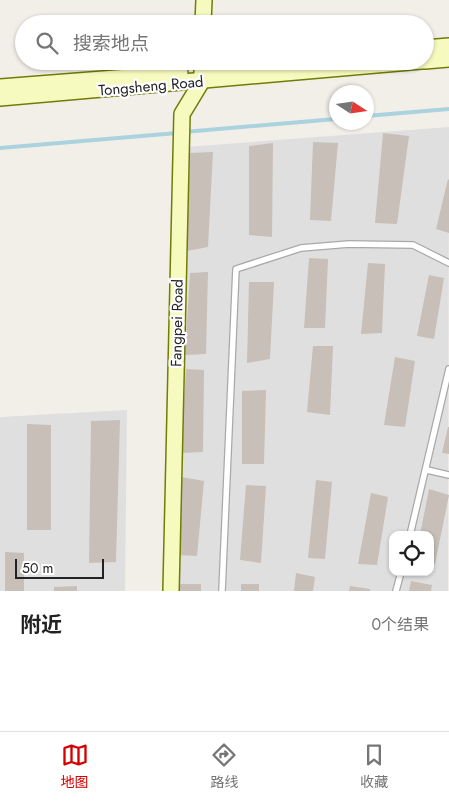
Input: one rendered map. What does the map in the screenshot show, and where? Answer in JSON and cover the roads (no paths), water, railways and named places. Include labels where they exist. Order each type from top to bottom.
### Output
[{"type":"street","points":[[203,15],[204,0]]},
{"type":"street","points":[[434,47],[449,46]]},
{"type":"street","name":"Tongsheng Road","points":[[434,60],[449,59]]},
{"type":"street","name":"Tongsheng Road","points":[[0,87],[224,70]]},
{"type":"street","name":"Tongsheng Road","points":[[0,98],[202,71]]},
{"type":"street","name":"Fangpei Road","points":[[171,591],[182,114],[202,71]]},
{"type":"lane","points":[[222,591],[236,270],[301,248],[349,244],[413,245],[449,263]]},
{"type":"lane","points":[[411,531],[427,470],[449,369]]},
{"type":"lane","points":[[427,470],[449,475]]},
{"type":"lane","points":[[396,591],[400,576]]},
{"type":"waterway","points":[[374,115],[449,109]]},
{"type":"waterway","points":[[184,132],[329,120]]},
{"type":"waterway","points":[[0,148],[177,133]]}]
